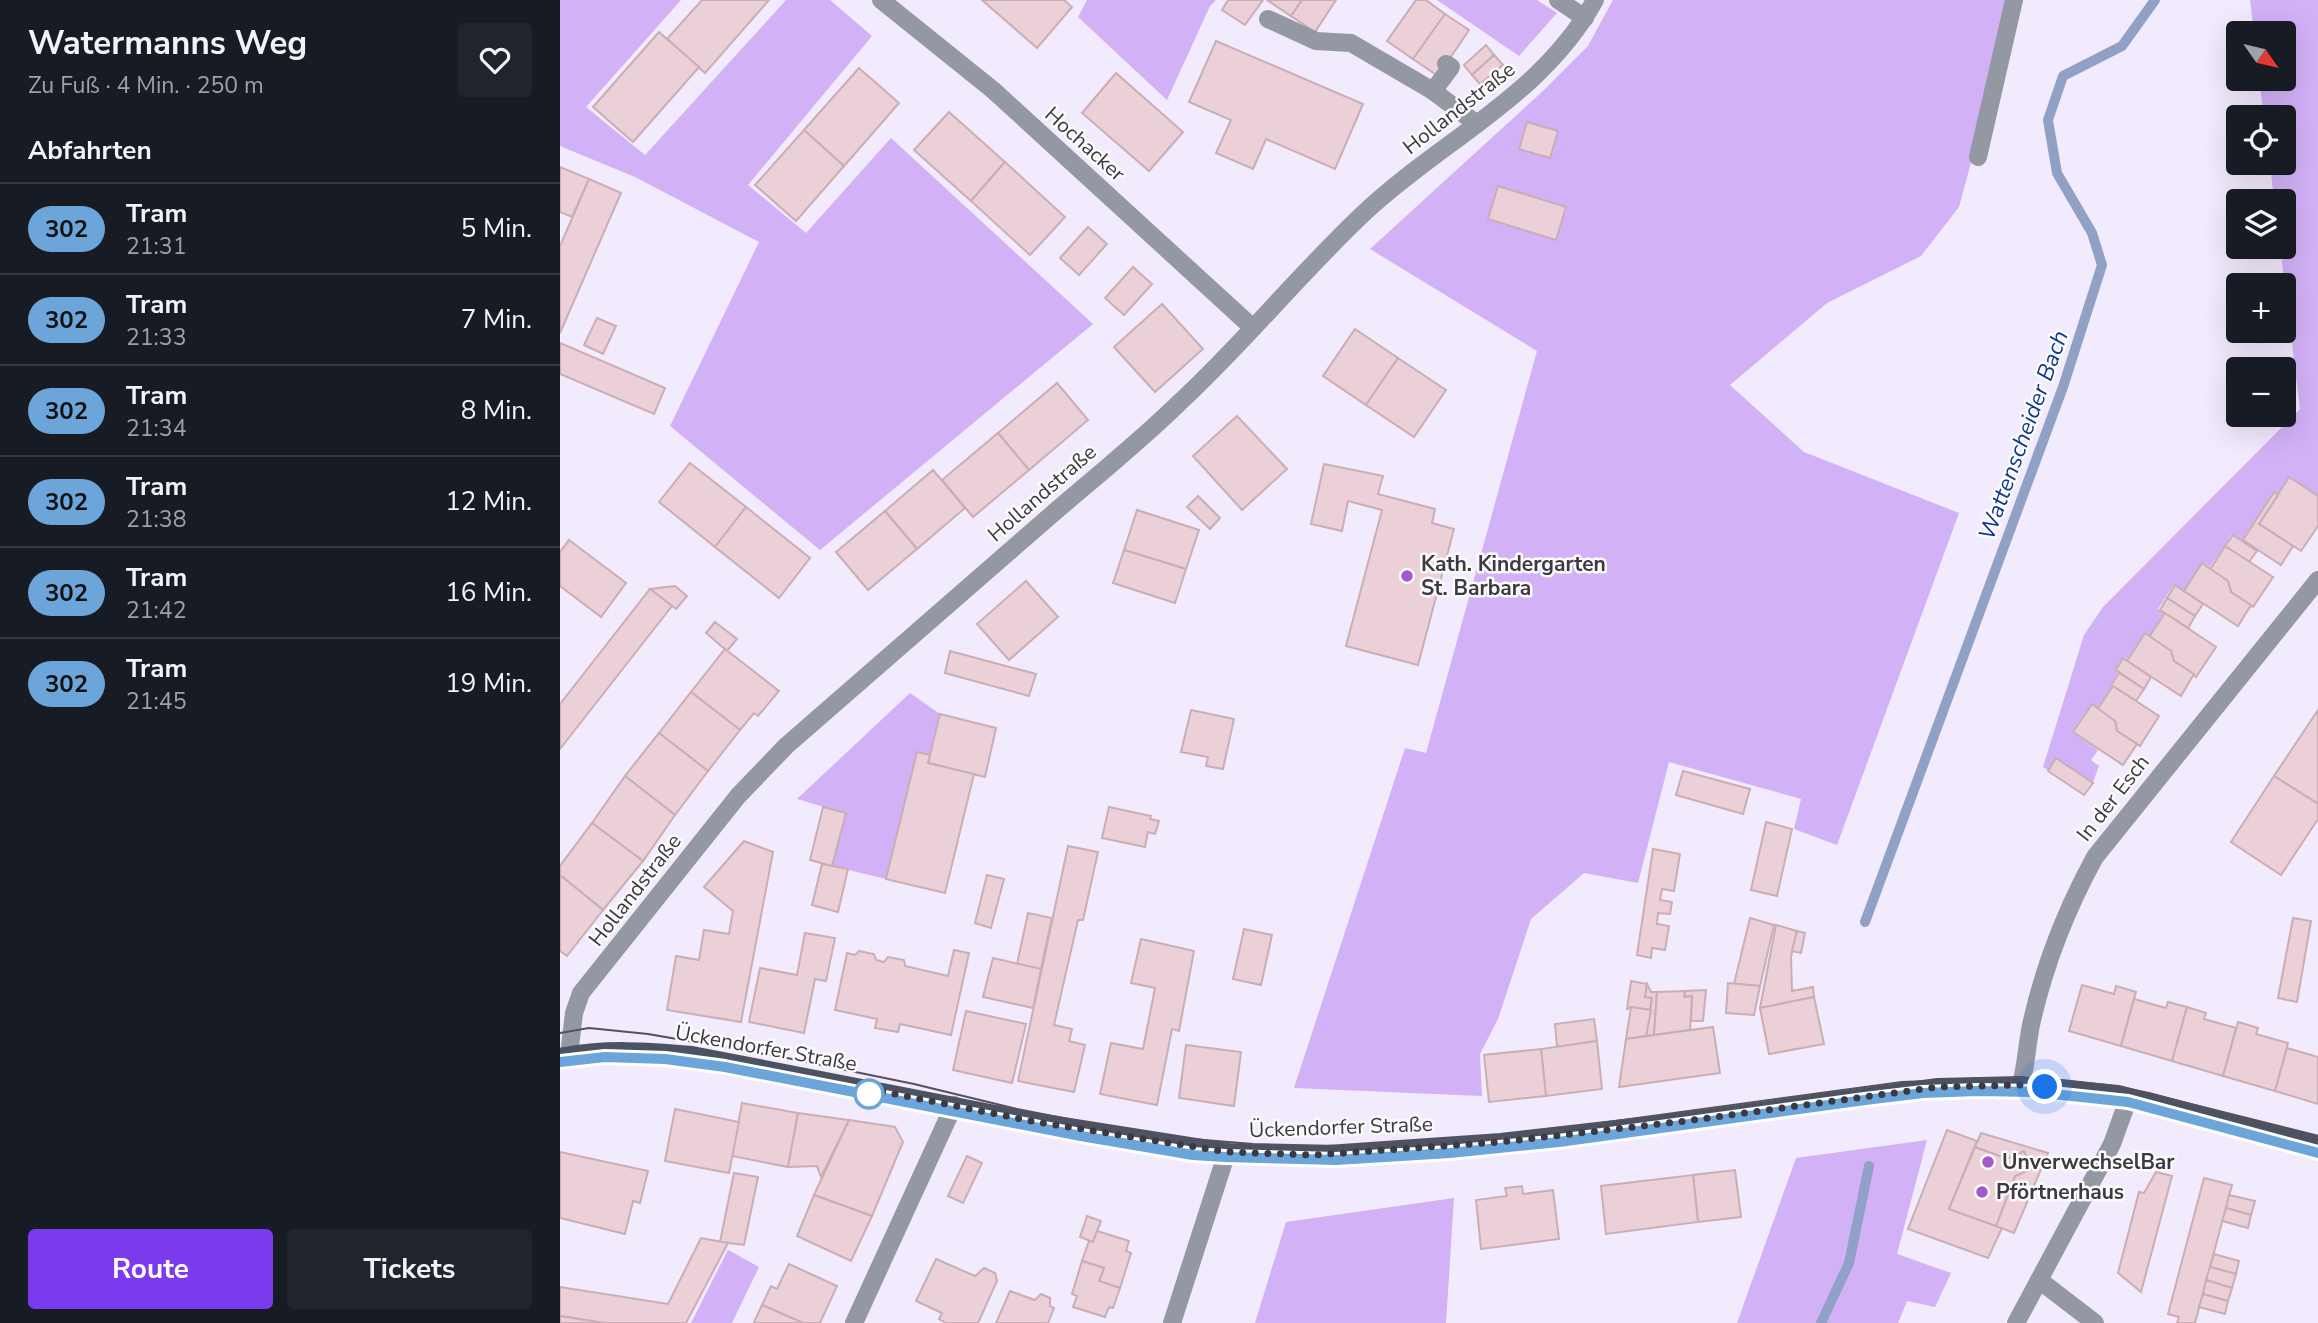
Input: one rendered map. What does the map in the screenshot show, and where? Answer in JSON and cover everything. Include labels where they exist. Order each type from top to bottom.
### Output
[{"type":"main road","name":"Ückendorfer Straße","points":[[564,1056],[604,1051],[692,1055],[1031,1121],[1227,1152],[1313,1155],[1501,1142],[1686,1121],[1938,1087],[2021,1085],[2129,1097],[2318,1144]]},
{"type":"street","name":"Hochacker","points":[[881,0],[993,90],[1253,328]]},
{"type":"street","points":[[1558,0],[1585,18]]},
{"type":"street","name":"Hollandstraße","points":[[564,1056],[581,993],[738,796],[786,746],[1180,403],[1365,212],[1532,81],[1560,51],[1595,0]]},
{"type":"street","points":[[1978,157],[2014,0]]},
{"type":"street","points":[[1268,19],[1316,41],[1352,43],[1433,90],[1477,124]]},
{"type":"street","points":[[1433,90],[1451,67],[1446,64]]},
{"type":"street","name":"In der Esch","points":[[2021,1085],[2031,1026],[2046,970],[2076,891],[2095,857],[2318,580]]},
{"type":"street","points":[[2016,1323],[2112,1144],[2129,1097]]},
{"type":"street","points":[[854,1323],[954,1105]]},
{"type":"street","points":[[1172,1323],[1227,1152]]},
{"type":"street","points":[[2039,1280],[2095,1323]]},
{"type":"shaded area","points":[[560,0],[681,0],[586,107],[645,155],[786,0],[830,0],[872,36],[748,185],[806,233],[891,138],[1093,324],[820,550],[670,426],[759,242],[635,177],[560,146]]},
{"type":"shaded area","points":[[1087,0],[1216,0],[1210,6],[1167,100],[1078,17]]},
{"type":"shaded area","points":[[1437,0],[1537,0],[1557,13],[1519,56]]},
{"type":"shaded area","points":[[1613,0],[2015,0],[1959,207],[1921,256],[1827,303],[1730,385],[1804,452],[1959,513],[1837,845],[1794,829],[1801,799],[1669,762],[1638,883],[1584,873],[1531,919],[1498,1019],[1480,1054],[1482,1096],[1294,1088],[1405,748],[1426,753],[1537,351],[1370,249],[1543,91],[1588,46]]},
{"type":"shaded area","points":[[2250,0],[2318,0],[2318,495],[2290,477],[2277,494],[2273,492],[2242,540],[2232,534],[2210,567],[2202,562],[2184,590],[2174,584],[2158,609],[2164,613],[2150,635],[2145,632],[2127,659],[2123,657],[2115,670],[2118,673],[2110,685],[2112,686],[2098,707],[2091,704],[2072,732],[2098,750],[2091,760],[2099,766],[2093,782],[2056,758],[2048,770],[2043,767],[2084,635],[2103,607],[2282,427],[2296,427],[2296,413],[2300,409],[2296,357],[2294,357],[2292,343],[2296,343],[2296,273],[2283,273],[2281,259],[2296,259],[2296,189],[2273,189],[2271,175],[2296,175],[2296,105],[2262,105],[2261,91],[2296,91],[2296,21],[2253,21]]},
{"type":"shaded area","points":[[910,693],[940,714],[930,755],[917,753],[886,879],[832,866],[845,813],[797,799]]},
{"type":"shaded area","points":[[1927,1140],[1897,1254],[1951,1273],[1935,1307],[1907,1301],[1898,1323],[1737,1323],[1796,1158]]},
{"type":"shaded area","points":[[1454,1198],[1446,1323],[1255,1323],[1286,1222]]},
{"type":"shaded area","points":[[728,1250],[759,1267],[732,1323],[691,1323]]},
{"type":"building","points":[[702,0],[769,0],[705,73],[667,39]]},
{"type":"building","points":[[982,0],[1064,0],[1072,7],[1037,48]]},
{"type":"building","points":[[1228,0],[1263,0],[1245,25],[1222,10]]},
{"type":"building","points":[[1267,0],[1302,0],[1291,16]]},
{"type":"building","points":[[1302,0],[1336,0],[1315,32],[1291,16]]},
{"type":"building","points":[[1416,0],[1426,0],[1445,14],[1413,59],[1387,41]]},
{"type":"building","points":[[1445,14],[1469,30],[1438,76],[1413,59]]},
{"type":"building","points":[[659,32],[699,67],[633,142],[593,107]]},
{"type":"building","points":[[1216,41],[1363,104],[1335,169],[1266,139],[1253,169],[1216,153],[1231,120],[1189,102]]},
{"type":"building","points":[[1486,45],[1494,55],[1472,75],[1464,65]]},
{"type":"building","points":[[1494,55],[1503,65],[1480,84],[1472,75]]},
{"type":"building","points":[[859,68],[899,103],[844,166],[804,130]]},
{"type":"building","points":[[1116,73],[1183,132],[1149,171],[1082,113]]},
{"type":"building","points":[[949,112],[1005,162],[971,201],[914,150]]},
{"type":"building","points":[[1527,122],[1558,131],[1550,158],[1519,149]]},
{"type":"building","points":[[804,130],[844,166],[796,221],[755,185]]},
{"type":"building","points":[[1005,162],[1065,217],[1030,255],[971,201]]},
{"type":"building","points":[[560,167],[589,179],[572,217],[560,212]]},
{"type":"building","points":[[589,179],[621,193],[560,333],[560,246]]},
{"type":"building","points":[[1498,186],[1566,207],[1556,240],[1488,219]]},
{"type":"building","points":[[1088,227],[1107,244],[1079,275],[1060,258]]},
{"type":"building","points":[[1133,267],[1152,284],[1124,315],[1105,298]]},
{"type":"building","points":[[1162,304],[1203,349],[1155,392],[1114,347]]},
{"type":"building","points":[[597,318],[616,326],[603,354],[584,345]]},
{"type":"building","points":[[1355,329],[1398,358],[1366,405],[1323,376]]},
{"type":"building","points":[[560,343],[665,388],[654,414],[560,374]]},
{"type":"building","points":[[1398,358],[1446,390],[1414,437],[1366,405]]},
{"type":"building","points":[[1057,383],[1088,420],[1029,470],[998,433]]},
{"type":"building","points":[[1237,416],[1287,469],[1242,510],[1193,456]]},
{"type":"building","points":[[998,433],[1029,470],[973,517],[942,480]]},
{"type":"building","points":[[690,463],[746,507],[715,547],[659,502]]},
{"type":"building","points":[[1324,464],[1383,476],[1378,494],[1435,509],[1432,523],[1454,529],[1418,665],[1346,646],[1382,510],[1348,501],[1342,531],[1311,524]]},
{"type":"building","points":[[933,470],[965,508],[917,549],[885,511]]},
{"type":"building","points":[[2289,477],[2318,496],[2318,526],[2301,551],[2259,524]]},
{"type":"building","points":[[2274,492],[2278,495],[2259,524],[2293,546],[2281,565],[2243,540]]},
{"type":"building","points":[[1198,496],[1220,518],[1210,529],[1187,507]]},
{"type":"building","points":[[746,507],[810,558],[779,598],[715,547]]},
{"type":"building","points":[[1137,510],[1199,530],[1186,569],[1124,550]]},
{"type":"building","points":[[885,511],[917,549],[868,590],[836,552]]},
{"type":"building","points":[[2233,535],[2257,551],[2249,562],[2225,546]]},
{"type":"building","points":[[569,540],[626,583],[601,617],[560,586],[560,552]]},
{"type":"building","points":[[2225,546],[2273,577],[2253,607],[2231,592],[2228,581],[2210,570]]},
{"type":"building","points":[[1124,550],[1186,569],[1175,603],[1113,583]]},
{"type":"building","points":[[2202,563],[2228,581],[2231,592],[2251,605],[2238,626],[2184,591]]},
{"type":"building","points":[[1026,581],[1058,617],[1009,660],[977,624]]},
{"type":"building","points":[[2175,585],[2203,604],[2195,616],[2167,598]]},
{"type":"building","points":[[675,586],[687,596],[676,609],[650,589]]},
{"type":"building","points":[[650,589],[672,606],[560,749],[560,704]]},
{"type":"building","points":[[2167,598],[2195,616],[2188,628],[2160,610]]},
{"type":"building","points":[[2165,613],[2216,647],[2196,677],[2174,661],[2171,651],[2149,637]]},
{"type":"building","points":[[715,622],[737,639],[727,651],[706,633]]},
{"type":"building","points":[[2145,633],[2171,651],[2174,661],[2194,674],[2181,696],[2127,661]]},
{"type":"building","points":[[725,649],[779,691],[758,716],[754,713],[740,730],[691,692]]},
{"type":"building","points":[[950,651],[1036,674],[1029,696],[945,673]]},
{"type":"building","points":[[2123,658],[2151,677],[2144,689],[2116,670]]},
{"type":"building","points":[[2119,673],[2144,689],[2136,701],[2111,685]]},
{"type":"building","points":[[2113,686],[2159,716],[2140,746],[2117,731],[2115,721],[2097,710]]},
{"type":"building","points":[[691,692],[740,730],[708,771],[659,733]]},
{"type":"building","points":[[2092,704],[2115,721],[2117,731],[2137,744],[2123,765],[2073,732]]},
{"type":"building","points":[[1191,710],[1234,719],[1223,769],[1206,766],[1208,757],[1181,752]]},
{"type":"building","points":[[2318,710],[2318,804],[2274,776]]},
{"type":"building","points":[[940,714],[996,728],[985,777],[928,763]]},
{"type":"building","points":[[659,733],[708,771],[675,815],[625,776]]},
{"type":"building","points":[[917,752],[930,755],[928,763],[974,774],[945,893],[886,879]]},
{"type":"building","points":[[2056,758],[2093,783],[2084,795],[2048,771]]},
{"type":"building","points":[[1683,771],[1750,789],[1743,814],[1676,795]]},
{"type":"building","points":[[625,776],[675,815],[643,861],[592,823]]},
{"type":"building","points":[[2274,776],[2318,804],[2318,819],[2281,875],[2231,842]]},
{"type":"building","points":[[823,807],[846,813],[832,866],[810,860]]},
{"type":"building","points":[[1109,807],[1151,816],[1150,819],[1159,821],[1155,834],[1148,832],[1145,847],[1102,838]]},
{"type":"building","points":[[1766,822],[1792,829],[1777,896],[1751,890]]},
{"type":"building","points":[[592,823],[643,861],[603,910],[560,875],[560,866]]},
{"type":"building","points":[[744,841],[773,852],[741,1022],[667,1010],[676,956],[699,960],[704,930],[729,934],[733,911],[704,887]]},
{"type":"building","points":[[1068,846],[1098,852],[1083,920],[1078,920],[1054,1025],[1072,1029],[1069,1041],[1085,1045],[1074,1092],[1018,1081]]},
{"type":"building","points":[[1653,849],[1680,854],[1674,891],[1662,889],[1660,900],[1672,902],[1670,914],[1658,913],[1657,924],[1669,926],[1665,950],[1652,948],[1651,958],[1637,955]]},
{"type":"building","points":[[822,864],[848,869],[838,912],[812,905]]},
{"type":"building","points":[[560,875],[603,910],[567,956],[560,951]]},
{"type":"building","points":[[987,875],[1004,879],[991,928],[975,923]]},
{"type":"building","points":[[1028,913],[1052,918],[1041,969],[1017,964]]},
{"type":"building","points":[[1750,918],[1774,925],[1760,986],[1734,984]]},
{"type":"building","points":[[2293,918],[2311,921],[2297,1002],[2278,998]]},
{"type":"building","points":[[1776,925],[1797,931],[1791,957],[1792,991],[1813,987],[1814,997],[1760,1008]]},
{"type":"building","points":[[1244,929],[1272,935],[1261,985],[1233,979]]},
{"type":"building","points":[[1797,931],[1805,933],[1801,953],[1792,951]]},
{"type":"building","points":[[805,933],[835,938],[826,981],[815,979],[804,1033],[749,1022],[760,968],[797,975]]},
{"type":"building","points":[[1141,939],[1194,951],[1179,1031],[1172,1029],[1157,1105],[1100,1094],[1111,1043],[1143,1049],[1155,988],[1131,983]]},
{"type":"building","points":[[954,950],[969,953],[951,1035],[900,1024],[898,1032],[875,1028],[877,1019],[835,1010],[847,953],[855,955],[859,951],[874,954],[876,960],[884,962],[888,957],[904,960],[905,966],[948,976]]},
{"type":"building","points":[[993,958],[1041,969],[1033,1008],[983,997]]},
{"type":"building","points":[[1631,981],[1647,984],[1645,997],[1652,998],[1650,1010],[1631,1007],[1627,1009]]},
{"type":"building","points":[[1728,983],[1760,986],[1754,1015],[1726,1013]]},
{"type":"building","points":[[1647,984],[1651,992],[1657,992],[1654,1035],[1646,1036],[1652,998],[1645,997]]},
{"type":"building","points":[[2082,985],[2114,994],[2116,986],[2136,992],[2121,1046],[2069,1031]]},
{"type":"building","points":[[1706,990],[1703,1021],[1691,1021],[1692,996],[1684,997],[1685,991]]},
{"type":"building","points":[[1685,991],[1684,997],[1692,996],[1690,1030],[1654,1035],[1657,992]]},
{"type":"building","points":[[1814,997],[1824,1044],[1769,1054],[1760,1008]]},
{"type":"building","points":[[2134,999],[2166,1008],[2168,1002],[2187,1007],[2172,1061],[2121,1046]]},
{"type":"building","points":[[1631,1007],[1651,1010],[1646,1036],[1626,1039]]},
{"type":"building","points":[[2187,1007],[2206,1013],[2204,1019],[2236,1028],[2223,1076],[2172,1061]]},
{"type":"building","points":[[966,1011],[1026,1024],[1012,1083],[953,1070]]},
{"type":"building","points":[[1594,1019],[1597,1041],[1557,1047],[1555,1024]]},
{"type":"building","points":[[2238,1022],[2258,1028],[2256,1034],[2288,1043],[2275,1091],[2223,1076]]},
{"type":"building","points":[[1713,1027],[1720,1073],[1619,1087],[1626,1039]]},
{"type":"building","points":[[1597,1041],[1602,1089],[1546,1096],[1541,1049]]},
{"type":"building","points":[[1186,1045],[1241,1052],[1234,1106],[1179,1098]]},
{"type":"building","points":[[2287,1048],[2318,1057],[2318,1104],[2275,1091]]},
{"type":"building","points":[[1541,1049],[1546,1096],[1489,1102],[1484,1055]]},
{"type":"building","points":[[742,1103],[798,1113],[788,1167],[732,1156]]},
{"type":"building","points":[[675,1109],[739,1122],[729,1173],[665,1161]]},
{"type":"building","points":[[798,1113],[849,1120],[821,1177],[817,1166],[788,1167]]},
{"type":"building","points":[[849,1120],[895,1127],[903,1142],[872,1216],[814,1195]]},
{"type":"building","points":[[1947,1130],[1977,1141],[1949,1209],[2002,1228],[1988,1258],[1908,1229]]},
{"type":"building","points":[[1981,1133],[2048,1153],[2014,1233],[1996,1226],[2015,1176],[2032,1169],[2024,1151],[2007,1159],[1975,1147]]},
{"type":"building","name":"Pförtnerhaus","points":[[1975,1147],[2007,1159],[2024,1151],[2032,1169],[2015,1176],[1996,1226],[1949,1209]]},
{"type":"building","points":[[560,1152],[648,1171],[640,1203],[633,1201],[625,1234],[560,1218]]},
{"type":"building","points":[[967,1156],[982,1163],[963,1203],[948,1196]]},
{"type":"building","points":[[1735,1170],[1741,1217],[1698,1222],[1693,1175]]},
{"type":"building","points":[[2156,1172],[2172,1176],[2141,1292],[2118,1273],[2139,1192],[2144,1193]]},
{"type":"building","points":[[734,1173],[758,1177],[744,1245],[720,1242]]},
{"type":"building","points":[[1693,1175],[1698,1222],[1606,1234],[1601,1186]]},
{"type":"building","points":[[2204,1178],[2232,1185],[2195,1323],[2177,1323],[2179,1317],[2168,1314]]},
{"type":"building","points":[[1522,1186],[1523,1194],[1553,1190],[1559,1239],[1481,1249],[1476,1200],[1507,1196],[1505,1188]]},
{"type":"building","points":[[814,1195],[872,1216],[851,1261],[797,1236]]},
{"type":"building","points":[[2229,1195],[2255,1201],[2251,1215],[2226,1208]]},
{"type":"building","points":[[2226,1208],[2251,1215],[2248,1228],[2222,1221]]},
{"type":"building","points":[[1087,1216],[1101,1221],[1093,1242],[1080,1237]]},
{"type":"building","points":[[1097,1231],[1129,1241],[1126,1251],[1131,1253],[1120,1288],[1099,1281],[1104,1268],[1082,1261],[1089,1241],[1093,1242]]},
{"type":"building","points":[[701,1238],[728,1243],[686,1323],[604,1323],[560,1316],[560,1287],[668,1304]]},
{"type":"building","points":[[2214,1254],[2239,1261],[2236,1274],[2210,1267]]},
{"type":"building","points":[[936,1259],[975,1276],[984,1268],[995,1273],[997,1281],[978,1323],[946,1323],[939,1319],[942,1313],[916,1301]]},
{"type":"building","points":[[1082,1261],[1104,1268],[1099,1281],[1120,1288],[1113,1308],[1109,1307],[1105,1317],[1073,1307],[1077,1296],[1072,1294]]},
{"type":"building","points":[[789,1264],[837,1286],[820,1323],[803,1323],[762,1305],[771,1286],[777,1289]]},
{"type":"building","points":[[2210,1267],[2236,1274],[2232,1288],[2206,1280]]},
{"type":"building","points":[[2206,1280],[2232,1288],[2228,1301],[2203,1294]]},
{"type":"building","points":[[1010,1291],[1035,1300],[1041,1294],[1050,1298],[1050,1306],[1054,1308],[1048,1323],[996,1323]]},
{"type":"building","points":[[2203,1294],[2228,1301],[2225,1314],[2199,1307]]},
{"type":"building","points":[[762,1305],[803,1323],[756,1323],[754,1322]]},
{"type":"building","points":[[560,1316],[604,1323],[560,1323]]},
{"type":"waterway","name":"Wattenscheider Bach","points":[[1865,922],[2063,387],[2102,265],[2092,233],[2057,173],[2048,120],[2063,76],[2122,46],[2155,0]]},
{"type":"waterway","name":"Wattenscheider Bach","points":[[1821,1323],[1849,1263],[1869,1166]]},
{"type":"tram line","points":[[560,1033],[589,1028],[648,1034],[787,1058],[914,1084],[1017,1109],[1155,1136],[1253,1144],[1339,1146],[1505,1136],[1902,1082],[2006,1078],[2062,1080],[2149,1093],[2318,1138]]},
{"type":"tram line","points":[[560,1062],[605,1057],[665,1059],[743,1070],[1081,1136],[1193,1155],[1225,1157],[1336,1160],[1450,1153],[1559,1142],[1923,1093],[1978,1091],[2034,1092],[2128,1102],[2318,1153]]},
{"type":"tram line","name":"302","points":[[560,1062],[605,1057],[665,1059],[725,1067],[1081,1136],[1193,1155],[1225,1157],[1336,1160],[1450,1153],[1559,1142],[1923,1093],[1978,1091],[2034,1092],[2128,1102],[2318,1153]]},
{"type":"place","name":"Kath. Kindergarten St. Barbara","points":[[1407,576]]},
{"type":"place","name":"UnverwechselBar","points":[[1988,1162]]},
{"type":"place","name":"Pförtnerhaus","points":[[1982,1192]]},
{"type":"route","points":[[869,1094],[865,1088],[1031,1121],[1227,1152],[1313,1155],[1501,1142],[1686,1121],[1938,1087],[2045,1087]]}]
